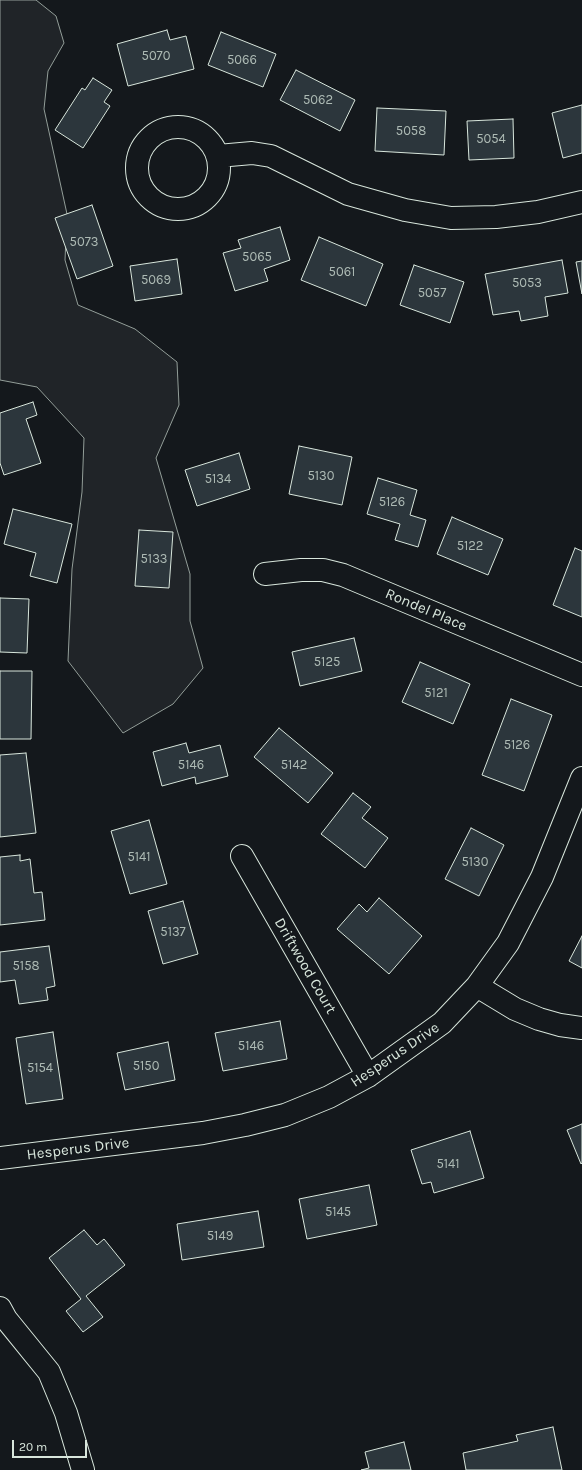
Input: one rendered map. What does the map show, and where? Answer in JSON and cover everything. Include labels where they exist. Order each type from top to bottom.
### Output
[{"type":"street","points":[[218,156],[252,153],[271,156],[348,194],[405,210],[451,218],[538,212],[582,202]]},
{"type":"street","name":"Rondel Place","points":[[265,574],[301,570],[323,570],[344,575],[582,675]]},
{"type":"street","name":"Hesperus Drive","points":[[0,1158],[203,1133],[245,1125],[285,1115],[330,1097],[368,1076],[442,1023],[477,986],[508,943],[542,877],[582,778]]},
{"type":"street","name":"Driftwood Court","points":[[242,856],[368,1076]]},
{"type":"street","points":[[477,986],[514,1009],[539,1019],[560,1025],[582,1028]]},
{"type":"street","points":[[0,1308],[6,1319],[49,1372],[66,1413],[83,1470]]},
{"type":"shaded area","points":[[0,0],[36,0],[56,16],[64,43],[48,71],[44,109],[67,214],[65,260],[78,305],[135,329],[177,362],[179,405],[156,458],[190,574],[190,621],[203,668],[173,704],[123,733],[68,661],[72,569],[82,492],[84,438],[37,387],[0,380]]},
{"type":"building","points":[[167,30],[170,40],[186,36],[194,69],[128,86],[117,44]]},
{"type":"building","points":[[221,32],[276,54],[263,87],[208,65]]},
{"type":"building","points":[[296,70],[355,100],[340,131],[280,100]]},
{"type":"building","points":[[93,78],[112,90],[104,102],[110,106],[83,148],[55,130],[82,88],[85,90]]},
{"type":"building","points":[[582,105],[582,153],[563,158],[552,113]]},
{"type":"building","points":[[377,108],[446,111],[444,155],[375,151]]},
{"type":"building","points":[[513,119],[514,158],[469,160],[467,121]]},
{"type":"building","points":[[92,205],[113,266],[77,279],[55,218]]},
{"type":"building","points":[[280,227],[290,260],[264,269],[268,281],[235,291],[223,253],[241,248],[238,240]]},
{"type":"building","points":[[319,237],[383,264],[366,306],[301,280]]},
{"type":"building","points":[[177,259],[182,294],[135,301],[130,266]]},
{"type":"building","points":[[562,260],[568,293],[545,297],[548,316],[521,321],[519,311],[493,315],[485,274]]},
{"type":"building","points":[[582,261],[582,294],[576,262]]},
{"type":"building","points":[[414,265],[464,282],[450,323],[400,305]]},
{"type":"building","points":[[33,402],[37,415],[26,419],[41,463],[4,475],[0,463],[0,413]]},
{"type":"building","points":[[299,446],[352,457],[342,505],[289,494]]},
{"type":"building","points":[[239,453],[250,489],[197,506],[185,470]]},
{"type":"building","points":[[378,478],[417,490],[410,515],[426,520],[418,547],[395,540],[400,524],[367,514]]},
{"type":"building","points":[[13,509],[72,524],[57,583],[30,576],[36,553],[4,544]]},
{"type":"building","points":[[452,517],[503,539],[488,575],[437,554]]},
{"type":"building","points":[[139,530],[173,532],[169,588],[135,586]]},
{"type":"building","points":[[575,548],[582,551],[582,617],[553,605]]},
{"type":"building","points":[[0,598],[29,599],[27,653],[0,652]]},
{"type":"building","points":[[354,638],[362,671],[300,686],[292,652]]},
{"type":"building","points":[[420,662],[470,684],[453,724],[402,702]]},
{"type":"building","points":[[0,671],[32,671],[31,739],[0,739]]},
{"type":"building","points":[[511,699],[552,715],[524,791],[482,775]]},
{"type":"building","points":[[279,728],[333,773],[308,803],[254,757]]},
{"type":"building","points":[[186,743],[189,753],[220,745],[228,776],[196,784],[195,777],[162,786],[153,752]]},
{"type":"building","points":[[26,753],[36,833],[0,837],[0,755]]},
{"type":"building","points":[[353,793],[371,807],[362,818],[388,838],[365,868],[321,834]]},
{"type":"building","points":[[149,820],[167,884],[130,894],[111,831]]},
{"type":"building","points":[[471,828],[504,845],[479,896],[445,879]]},
{"type":"building","points":[[20,855],[20,861],[30,859],[34,893],[42,892],[45,920],[0,925],[0,857]]},
{"type":"building","points":[[379,898],[422,936],[389,974],[337,929],[359,904],[367,912]]},
{"type":"building","points":[[183,901],[198,954],[163,964],[148,911]]},
{"type":"building","points":[[582,936],[582,968],[569,961]]},
{"type":"building","points":[[49,946],[55,986],[46,988],[48,1000],[19,1004],[15,980],[0,982],[0,952]]},
{"type":"building","points":[[280,1021],[287,1059],[223,1071],[215,1033]]},
{"type":"building","points":[[53,1032],[63,1099],[26,1104],[16,1038]]},
{"type":"building","points":[[168,1042],[175,1080],[125,1090],[117,1053]]},
{"type":"building","points":[[582,1124],[582,1163],[581,1164],[567,1130]]},
{"type":"building","points":[[470,1131],[484,1178],[434,1193],[431,1182],[422,1184],[411,1150]]},
{"type":"building","points":[[369,1185],[377,1225],[307,1239],[299,1199]]},
{"type":"building","points":[[258,1211],[264,1247],[182,1260],[177,1224]]},
{"type":"building","points":[[84,1230],[97,1245],[104,1239],[125,1265],[86,1296],[103,1317],[83,1332],[66,1311],[81,1299],[49,1258]]},
{"type":"building","points":[[553,1427],[562,1470],[466,1470],[463,1453],[518,1441],[516,1435]]},
{"type":"building","points":[[404,1442],[411,1470],[361,1470],[369,1468],[365,1452]]}]
